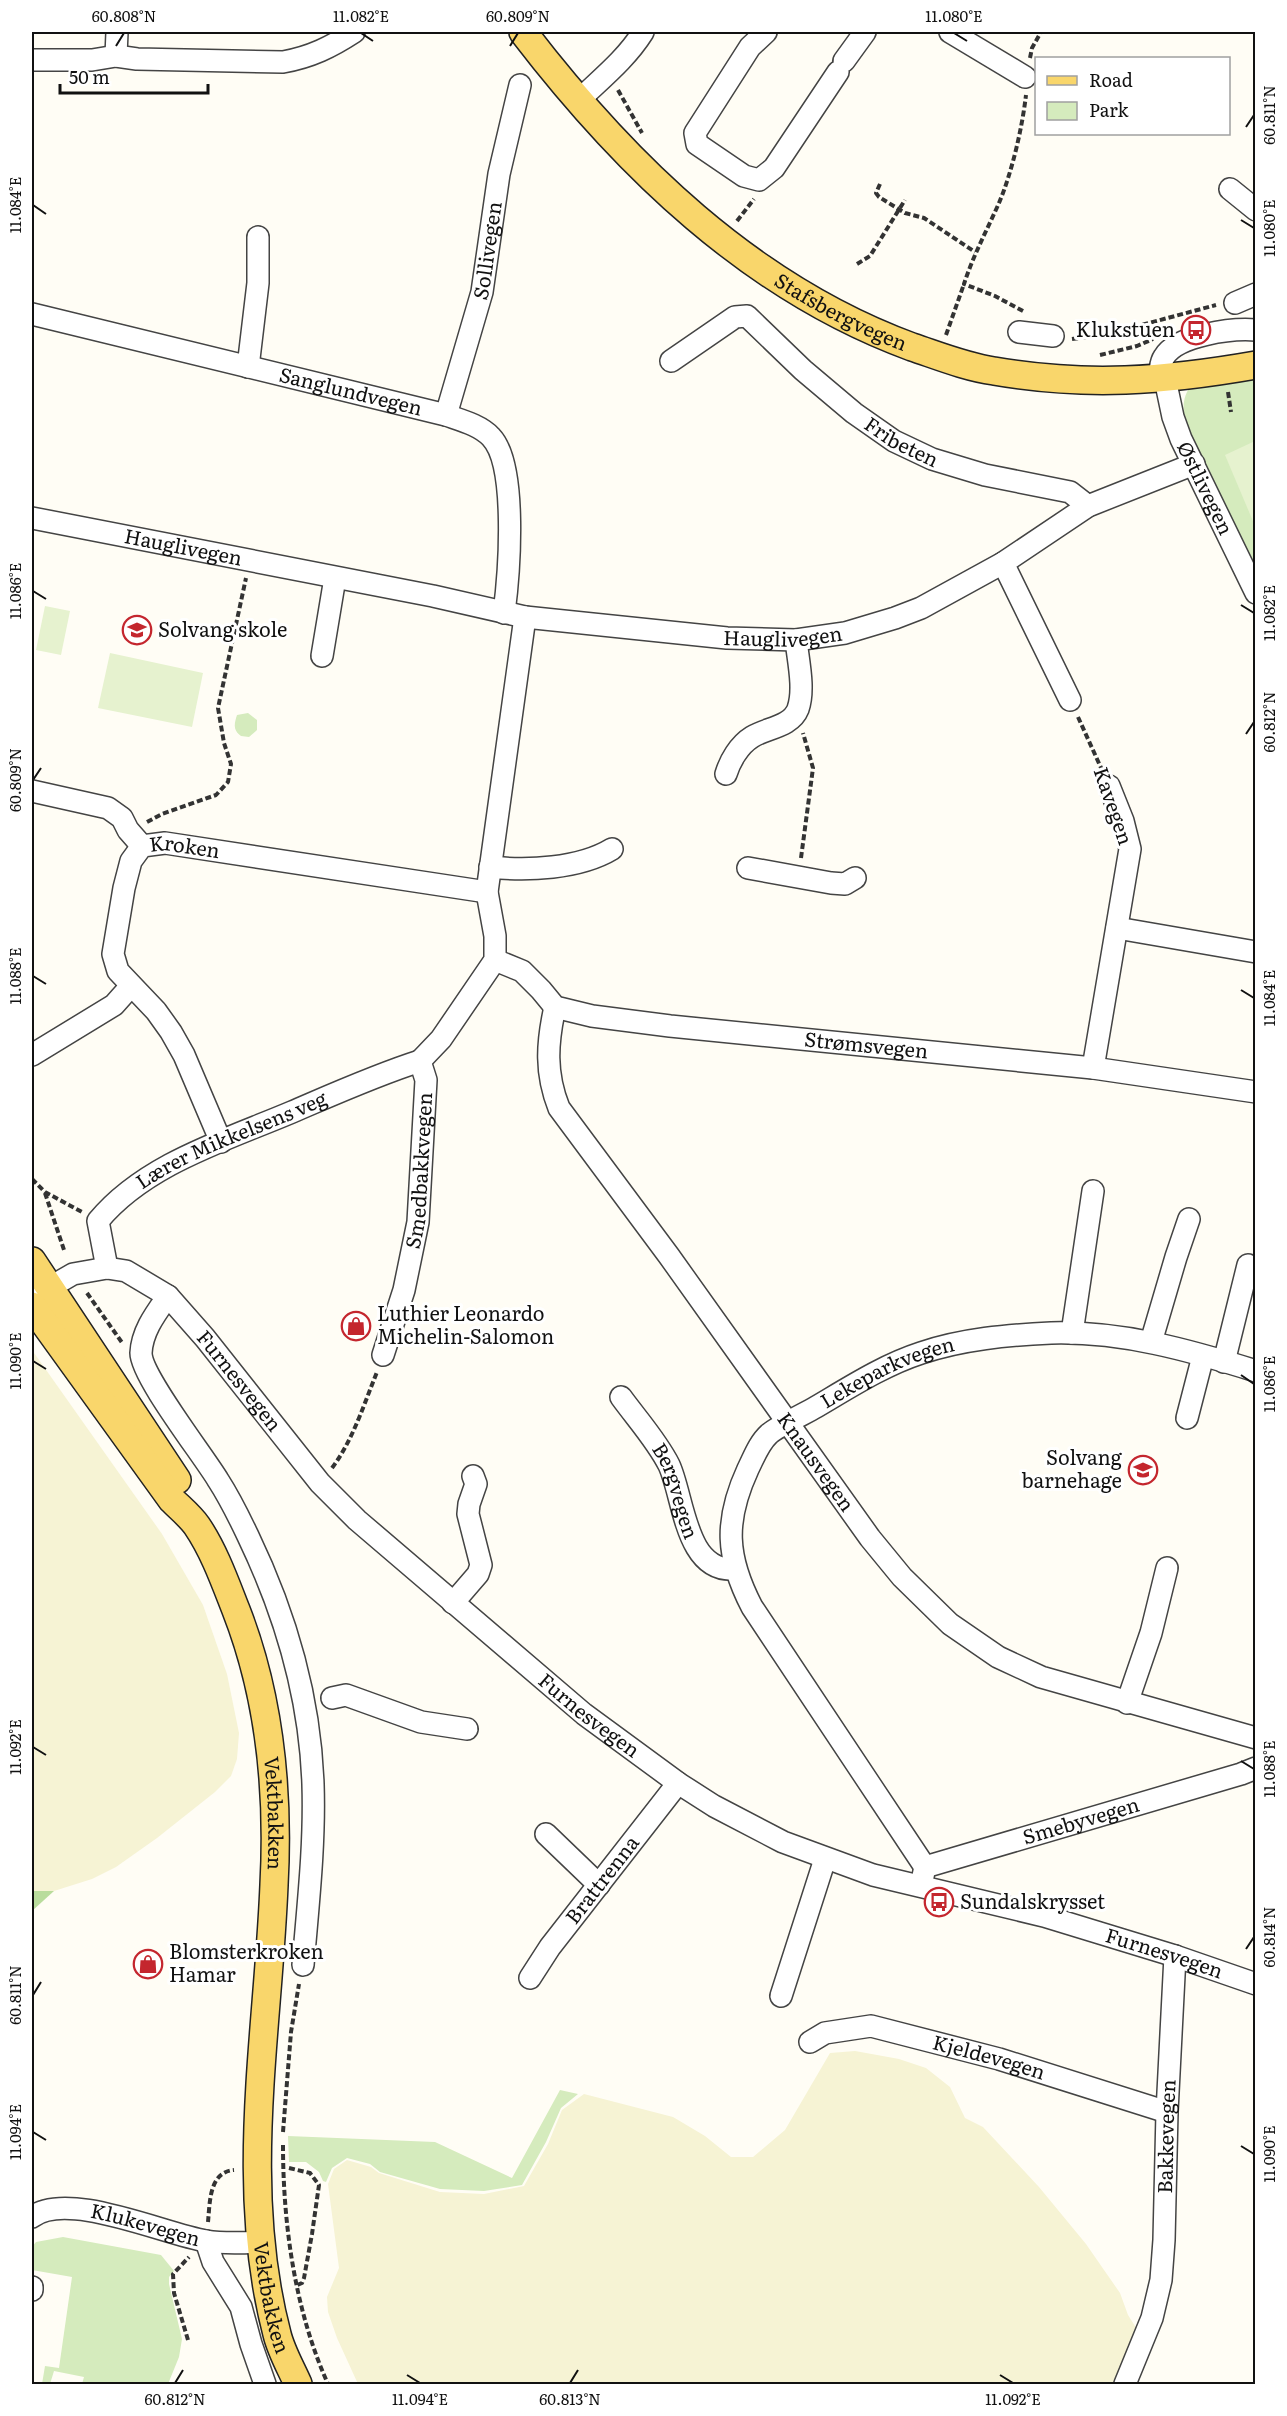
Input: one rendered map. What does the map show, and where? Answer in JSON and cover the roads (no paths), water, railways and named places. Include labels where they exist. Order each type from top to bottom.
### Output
[{"type":"main road","name":"Stafsbergvegen","points":[[523,32],[578,101],[663,188],[707,228],[791,288],[862,326],[952,361],[992,371],[1071,381],[1163,379],[1256,365]]},
{"type":"main road","points":[[32,1261],[38,1298]]},
{"type":"main road","name":"Vektbakken","points":[[38,1298],[172,1500],[197,1525],[224,1579],[251,1649],[266,1718],[274,1785],[275,1883],[258,2098],[257,2157],[261,2242],[265,2279],[277,2336],[298,2385]]},
{"type":"street","points":[[116,56],[117,32]]},
{"type":"street","points":[[32,60],[92,60],[116,56],[159,60],[283,62],[303,59],[320,52],[354,32]]},
{"type":"street","points":[[578,101],[633,48],[643,32]]},
{"type":"street","points":[[766,32],[750,47],[695,133],[697,144],[744,176],[759,180],[774,168],[865,32]]},
{"type":"street","points":[[950,32],[1025,77]]},
{"type":"street","name":"Sollivegen","points":[[446,415],[482,292],[499,174],[520,85]]},
{"type":"street","points":[[1230,189],[1256,210]]},
{"type":"street","points":[[248,367],[258,283],[258,237]]},
{"type":"street","points":[[1235,303],[1256,294]]},
{"type":"street","name":"Sanglundvegen","points":[[32,314],[446,415],[489,434],[500,450],[505,468],[509,503],[507,592],[514,615]]},
{"type":"street","name":"Fribeten","points":[[671,361],[735,317],[747,316],[854,413],[894,441],[932,459],[985,475],[1070,492],[1088,506]]},
{"type":"street","points":[[1163,379],[1164,356],[1177,345],[1195,337],[1219,332],[1256,330]]},
{"type":"street","points":[[1020,332],[1053,336]]},
{"type":"street","name":"Østlivegen","points":[[1163,379],[1173,417],[1256,593]]},
{"type":"street","name":"Hauglivegen","points":[[32,518],[433,596],[514,615],[727,638],[796,640],[845,633],[895,618],[930,603],[1003,562],[1088,506],[1194,464]]},
{"type":"street","points":[[1003,562],[1070,700]]},
{"type":"street","points":[[322,656],[335,578]]},
{"type":"street","points":[[420,1061],[455,1020],[495,960],[495,936],[487,892],[514,615]]},
{"type":"street","points":[[726,774],[729,763],[752,737],[784,723],[797,711],[800,698],[796,640]]},
{"type":"street","name":"Kavegen","points":[[1093,1068],[1130,849],[1123,821],[1109,786]]},
{"type":"street","points":[[32,791],[108,808],[122,818],[128,830],[142,836]]},
{"type":"street","name":"Kroken","points":[[222,1142],[184,1054],[156,1011],[130,987],[118,971],[113,954],[124,888],[131,861],[142,836],[165,843],[487,892]]},
{"type":"street","points":[[490,867],[522,870],[592,858],[612,849]]},
{"type":"street","points":[[748,868],[844,884],[855,878]]},
{"type":"street","points":[[1117,928],[1256,952]]},
{"type":"street","points":[[495,960],[522,971],[555,1007]]},
{"type":"street","points":[[32,1055],[114,1005],[130,987]]},
{"type":"street","name":"Strømsvegen","points":[[555,1007],[592,1016],[670,1026],[1093,1068],[1256,1092]]},
{"type":"street","name":"Knausvegen","points":[[555,1007],[549,1035],[548,1066],[552,1089],[560,1108],[870,1538],[902,1577],[950,1623],[998,1657],[1018,1668],[1127,1703],[1256,1738]]},
{"type":"street","name":"Lærer Mikkelsens veg","points":[[107,1268],[98,1221],[112,1204],[136,1186],[166,1167],[222,1142],[378,1075],[420,1061]]},
{"type":"street","name":"Smedbakkvegen","points":[[383,1355],[404,1290],[418,1222],[426,1080],[420,1061]]},
{"type":"street","points":[[1071,1333],[1093,1191]]},
{"type":"street","points":[[1151,1342],[1189,1219]]},
{"type":"street","points":[[1224,1362],[1236,1322],[1248,1265]]},
{"type":"street","name":"Furnesvegen","points":[[38,1298],[73,1274],[107,1268],[126,1271],[168,1296],[205,1338],[321,1483],[357,1520],[584,1714],[678,1783],[749,1825],[825,1859],[873,1875],[1044,1916],[1175,1956],[1256,1984]]},
{"type":"street","name":"Vektbakken","points":[[168,1296],[154,1315],[143,1337],[141,1355],[150,1380],[219,1481],[248,1534],[282,1620],[301,1687],[312,1772],[313,1827],[303,1965]]},
{"type":"street","name":"Lekeparkvegen","points":[[925,1867],[752,1607],[735,1569],[731,1543],[731,1518],[756,1452],[770,1433],[868,1376],[920,1353],[1007,1336],[1071,1333],[1113,1336],[1151,1342],[1256,1371]]},
{"type":"street","points":[[1187,1418],[1203,1356]]},
{"type":"street","name":"Bergvegen","points":[[621,1397],[669,1466],[689,1533],[697,1549],[716,1567],[726,1570],[735,1569]]},
{"type":"street","points":[[453,1604],[478,1574],[481,1565],[468,1514],[476,1484],[472,1476]]},
{"type":"street","points":[[1127,1703],[1151,1633],[1167,1569]]},
{"type":"street","points":[[332,1698],[346,1695],[421,1722],[467,1729]]},
{"type":"street","name":"Smebyvegen","points":[[925,1867],[1256,1768]]},
{"type":"street","name":"Brattrenna","points":[[530,1978],[550,1947],[678,1783]]},
{"type":"street","points":[[546,1834],[599,1885]]},
{"type":"street","points":[[781,1996],[825,1859]]},
{"type":"street","points":[[920,1888],[925,1867]]},
{"type":"street","name":"Bakkevegen","points":[[1125,2385],[1152,2318],[1161,2280],[1175,1956]]},
{"type":"street","name":"Kjeldevegen","points":[[810,2042],[825,2033],[871,2026],[999,2059],[1167,2112]]},
{"type":"street","name":"Klukevegen","points":[[32,2217],[59,2208],[89,2210],[206,2241],[261,2242]]},
{"type":"street","points":[[206,2241],[213,2262],[241,2307],[250,2344],[265,2385]]},
{"type":"place","name":"Klukstuen","points":[[1196,330]]},
{"type":"place","name":"Solvang skole","points":[[137,630]]},
{"type":"place","name":"Luthier Leonardo Michelin-Salomon","points":[[356,1326]]},
{"type":"place","name":"Solvang barnehage","points":[[1143,1470]]},
{"type":"place","name":"Sundalskrysset","points":[[939,1902]]},
{"type":"place","name":"Blomsterkroken Hamar","points":[[148,1964]]}]
